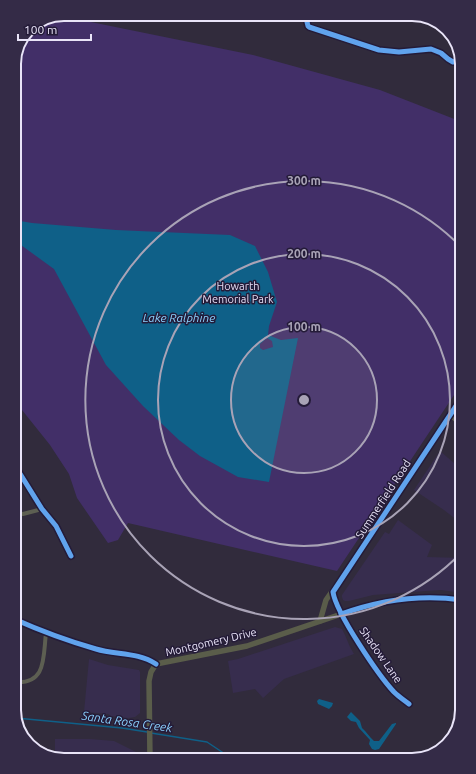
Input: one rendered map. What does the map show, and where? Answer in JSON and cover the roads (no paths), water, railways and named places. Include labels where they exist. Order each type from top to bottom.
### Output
[{"type":"street","points":[[308,21],[309,27],[379,50],[399,52],[431,49],[441,53],[453,62],[455,62]]},
{"type":"street","name":"Summerfield Road","points":[[320,621],[326,600],[333,592],[455,408]]},
{"type":"street","points":[[450,415],[455,420]]},
{"type":"street","points":[[21,474],[42,509],[56,526],[71,556]]},
{"type":"street","points":[[21,514],[42,509]]},
{"type":"street","points":[[333,592],[335,602],[341,614]]},
{"type":"street","name":"Montgomery Drive","points":[[21,623],[46,633],[98,650],[146,658],[156,664],[247,646],[372,604],[413,598],[436,597],[455,599]]},
{"type":"street","name":"Shadow Lane","points":[[341,614],[376,668],[395,693],[409,704]]},
{"type":"street","points":[[21,682],[33,680],[38,676],[42,665],[46,633]]},
{"type":"street","points":[[150,753],[149,681],[151,672],[156,664]]},
{"type":"water","name":"Lake Ralphine","points":[[21,221],[116,230],[230,235],[255,246],[268,272],[277,302],[269,326],[268,335],[281,340],[298,338],[269,482],[238,477],[200,456],[179,440],[143,406],[106,365],[54,269],[21,245]],"holes":[[[267,338],[272,341],[273,347],[263,350],[260,348],[260,344]]]},
{"type":"water","points":[[319,699],[333,703],[332,706],[329,709],[318,704],[317,701]]},
{"type":"water","points":[[351,712],[360,721],[362,728],[374,741],[379,741],[392,724],[396,724],[379,749],[375,750],[372,749],[369,744],[370,740],[359,728],[356,722],[351,721],[347,717]]},
{"type":"waterway","name":"Santa Rosa Creek","points":[[22,719],[122,728],[147,732]]},
{"type":"waterway","name":"Santa Rosa Creek","points":[[151,733],[207,742],[224,753]]},
{"type":"park label","name":"Howarth Memorial Park","points":[[238,292]]}]
